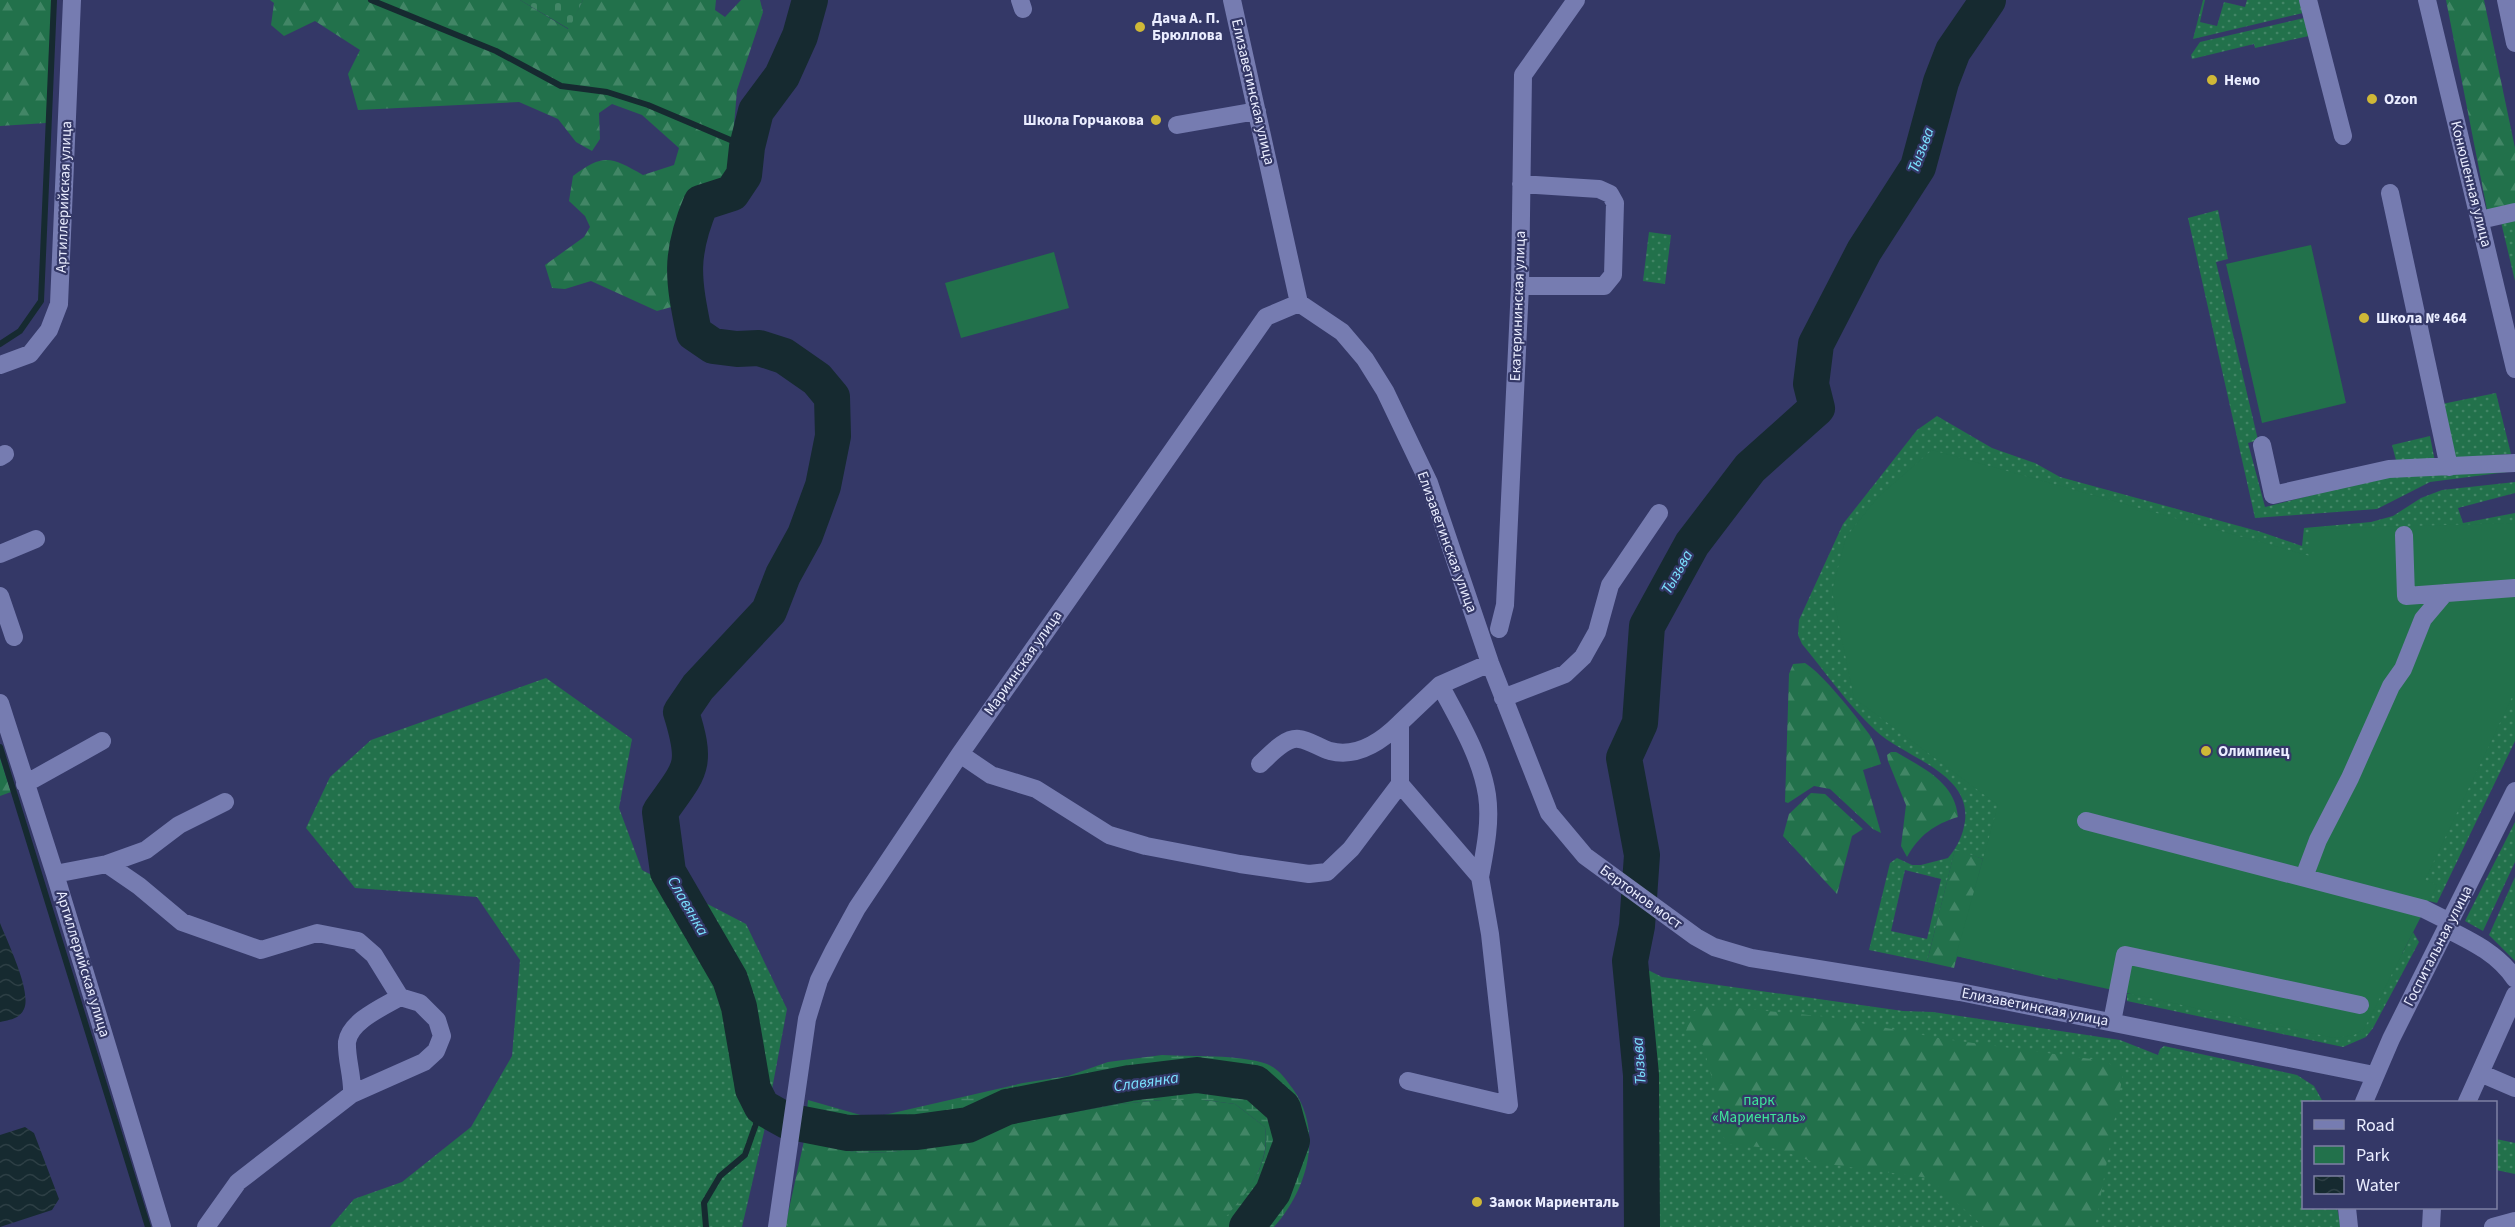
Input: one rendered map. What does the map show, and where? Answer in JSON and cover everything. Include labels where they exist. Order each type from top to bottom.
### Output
[{"type":"street","name":"Артиллерийская улица","points":[[0,365],[30,354],[49,330],[59,304],[72,0]]},
{"type":"street","name":"Елизаветинская улица","points":[[1232,0],[1299,303],[1342,332],[1365,359],[1385,391],[1429,483],[1490,663],[1549,813],[1585,856]]},
{"type":"street","name":"Екатерининская улица","points":[[1499,629],[1505,605],[1520,286],[1523,75],[1576,0]]},
{"type":"street","points":[[2308,0],[2343,136]]},
{"type":"street","name":"Конюшенная улица","points":[[2427,0],[2515,369]]},
{"type":"street","points":[[2506,0],[2515,43]]},
{"type":"street","points":[[1177,125],[1257,111]]},
{"type":"street","points":[[1520,286],[1604,286],[1613,275],[1615,212],[1615,203],[1610,194],[1599,189],[1521,184]]},
{"type":"street","points":[[2390,193],[2449,467]]},
{"type":"street","points":[[2480,220],[2515,212]]},
{"type":"street","name":"Мариинская улица","points":[[777,1227],[799,1059],[812,999],[834,950],[857,908],[960,754],[1266,317],[1299,303]]},
{"type":"street","points":[[2262,445],[2273,495],[2389,469],[2515,463]]},
{"type":"street","points":[[1503,698],[1565,674],[1583,657],[1597,632],[1610,585],[1659,513]]},
{"type":"street","points":[[2404,535],[2406,596],[2515,588]]},
{"type":"street","points":[[0,554],[36,539]]},
{"type":"street","points":[[2304,877],[2318,840],[2350,778],[2391,686],[2403,669],[2423,619],[2445,593]]},
{"type":"street","points":[[0,596],[14,637]]},
{"type":"street","points":[[1260,764],[1283,744],[1299,739],[1333,752],[1365,748],[1384,740],[1440,685],[1490,663]]},
{"type":"street","points":[[1408,1081],[1509,1105],[1490,934],[1480,877],[1487,840],[1487,794],[1477,759],[1440,685]]},
{"type":"street","name":"Артиллерийская улица","points":[[0,703],[55,874],[162,1227]]},
{"type":"street","points":[[960,754],[991,775],[1036,789],[1109,835],[1181,853],[1309,874],[1327,872],[1351,849],[1400,784],[1400,723]]},
{"type":"street","points":[[25,784],[102,741]]},
{"type":"street","points":[[1400,784],[1480,877]]},
{"type":"street","name":"Госпитальная улица","points":[[2364,1101],[2374,1075],[2515,791]]},
{"type":"street","points":[[55,874],[107,864],[146,850],[179,825],[225,802]]},
{"type":"street","points":[[2086,821],[2424,909],[2481,946],[2502,963],[2515,979]]},
{"type":"street","name":"Бертонов мост","points":[[1585,856],[1696,937]]},
{"type":"street","points":[[107,864],[139,886],[182,922],[261,950],[317,933],[358,941],[374,954],[400,997],[420,1004],[437,1020],[442,1036],[436,1051],[424,1062],[352,1094],[238,1182],[206,1227]]},
{"type":"street","name":"Елизаветинская улица","points":[[1696,937],[1714,946],[1750,958],[1960,992],[2374,1075]]},
{"type":"street","points":[[2112,1022],[2125,955],[2360,1005]]},
{"type":"street","points":[[2467,1101],[2515,994]]},
{"type":"street","points":[[352,1094],[353,1076],[347,1042],[356,1025],[400,997]]},
{"type":"street","points":[[2480,1074],[2515,1088]]},
{"type":"street","points":[[2347,1209],[2349,1227]]},
{"type":"street","points":[[2431,1227],[2432,1209]]},
{"type":"street","points":[[2493,1227],[2515,1221]]},
{"type":"green space","points":[[0,0],[53,0],[46,123],[0,126]]},
{"type":"green space","points":[[270,0],[520,0],[568,29],[583,0],[716,0],[715,10],[725,17],[741,0],[760,0],[763,12],[737,90],[730,173],[699,196],[675,244],[675,306],[657,311],[591,281],[565,289],[552,288],[545,265],[584,237],[590,227],[585,216],[569,201],[573,176],[593,164],[608,160],[623,164],[643,175],[674,165],[679,148],[642,115],[612,104],[599,113],[600,139],[592,151],[576,142],[558,119],[519,102],[358,110],[348,74],[360,50],[315,21],[284,36],[271,25],[274,3]]},
{"type":"green space","points":[[520,0],[583,0],[569,29]]},
{"type":"green space","points":[[2203,0],[2205,0],[2200,22],[2217,26],[2224,2],[2245,7],[2247,0],[2299,0],[2303,13],[2193,39]]},
{"type":"green space","points":[[2446,0],[2484,0],[2515,148],[2515,205],[2487,210]]},
{"type":"green space","points":[[2304,18],[2309,36],[2255,48],[2254,44],[2192,59],[2191,55],[2200,42]]},
{"type":"green space","points":[[2218,210],[2228,259],[2216,262],[2258,440],[2248,443],[2265,507],[2383,477],[2515,471],[2430,482],[2377,509],[2255,518],[2188,218]]},
{"type":"green space","points":[[2515,218],[2515,281],[2501,222]]},
{"type":"green space","points":[[1649,232],[1671,235],[1665,284],[1643,281]]},
{"type":"green space","points":[[2311,245],[2346,403],[2262,423],[2226,264]]},
{"type":"green space","points":[[1054,252],[1069,308],[961,338],[945,283]]},
{"type":"green space","points":[[2496,393],[2511,454],[2455,458],[2442,404]]},
{"type":"green space","points":[[1937,416],[1992,448],[2035,463],[2060,477],[2261,532],[2302,546],[2304,528],[2371,522],[2393,516],[2421,498],[2442,490],[2515,482],[2515,493],[2458,508],[2463,523],[2515,513],[2515,548],[2331,631],[2007,791],[2058,980],[1956,956],[1983,859],[1955,850],[1927,962],[1869,950],[1890,863],[1897,858],[1912,865],[1921,865],[1948,858],[1963,831],[1964,804],[1957,790],[1947,778],[1888,740],[1866,721],[1802,644],[1798,635],[1799,620],[1843,524],[1917,430]],"holes":[[[1905,870],[1941,879],[1927,939],[1891,931]]]},
{"type":"green space","points":[[2430,436],[2435,462],[2397,464],[2392,445]]},
{"type":"green space","name":"Олимпиец","points":[[1932,450],[2310,556],[2310,529],[2515,523],[2515,691],[2425,880],[2437,885],[2364,1029],[2354,1035],[2334,1038],[1956,956],[1998,805],[1854,698],[1832,591],[1846,537],[1878,497]]},
{"type":"green space","points":[[2515,626],[2515,741],[2437,903],[2404,895]]},
{"type":"green space","points":[[1805,663],[1821,676],[1839,696],[1873,741],[1881,764],[1863,770],[1881,833],[1873,829],[1830,789],[1814,786],[1788,803],[1785,802],[1789,674],[1793,664]]},
{"type":"green space","points":[[546,678],[632,739],[619,808],[642,870],[746,924],[787,1009],[764,1132],[742,1227],[330,1227],[354,1199],[402,1182],[471,1127],[512,1056],[520,960],[477,897],[355,888],[306,828],[330,777],[371,740]]},
{"type":"green space","points":[[1896,752],[1936,777],[1951,794],[1958,817],[1928,831],[1907,857],[1901,846],[1906,805],[1888,761],[1887,755]]},
{"type":"green space","points":[[0,758],[11,792],[0,796]]},
{"type":"green space","points":[[1811,793],[1825,794],[1863,829],[1852,836],[1837,894],[1783,836],[1789,814]]},
{"type":"green space","points":[[2515,822],[2515,862],[2483,931],[2465,921]]},
{"type":"green space","points":[[1955,849],[1983,859],[1954,968],[1927,962]]},
{"type":"green space","points":[[2515,877],[2515,961],[2489,935]]},
{"type":"green space","points":[[2413,932],[2419,942],[2373,1028],[2366,1037],[2343,1047],[2127,1001],[2127,994],[2402,954]]},
{"type":"green space","name":"парк «Мариенталь»","points":[[1630,961],[1662,977],[1903,1011],[1933,1012],[2120,1040],[2158,1055],[2164,1046],[2297,1075],[2314,1086],[2322,1101],[2302,1101],[2302,1209],[2337,1209],[2341,1227],[1642,1227],[1641,1075]]},
{"type":"green space","points":[[1706,1005],[1829,1017],[1944,1039],[2106,1061],[2123,1074],[2095,1227],[1984,1227],[1929,1178],[1813,1162],[1778,1149],[1729,1144],[1721,1134],[1724,1123],[1703,1045],[1686,1031],[1692,1012]]},
{"type":"green space","points":[[1162,1055],[1229,1057],[1267,1064],[1275,1068],[1293,1089],[1308,1124],[1308,1161],[1295,1196],[1274,1227],[1217,1227],[1253,1182],[1264,1156],[1265,1127],[1235,1104],[1204,1100],[1162,1100],[1120,1104],[984,1128],[928,1146],[892,1152],[859,1153],[804,1141],[808,1100],[871,1118],[1023,1083],[1068,1076],[1108,1062]]},
{"type":"green space","points":[[1162,1100],[1204,1100],[1235,1104],[1265,1127],[1264,1156],[1253,1182],[1217,1227],[785,1227],[804,1141],[859,1153],[892,1152],[928,1146],[984,1128],[1120,1104]]},
{"type":"green space","points":[[2497,1139],[2515,1143],[2515,1174],[2497,1170]]},
{"type":"water","points":[[0,923],[18,966],[26,1001],[20,1015],[0,1022]]},
{"type":"water","points":[[25,1127],[34,1133],[59,1199],[52,1210],[0,1227],[0,1135]]},
{"type":"waterway","points":[[0,344],[20,331],[41,301],[54,0]]},
{"type":"waterway","points":[[371,0],[496,51],[561,86],[607,92],[648,105],[747,147]]},
{"type":"waterway","name":"Славянка","points":[[810,0],[800,36],[782,76],[756,111],[747,147],[744,175],[732,193],[701,203],[689,238],[685,267],[687,297],[694,333],[713,346],[737,349],[759,348],[784,356],[817,379],[832,397],[833,436],[823,486],[805,535],[783,575],[769,611],[698,687],[681,712],[689,745],[688,766],[679,786],[660,812],[668,872],[730,979],[739,1007],[753,1089],[762,1107],[787,1121],[848,1133],[917,1132],[968,1125],[1007,1107],[1130,1083],[1197,1075],[1255,1083],[1283,1108],[1292,1141],[1273,1192],[1247,1227]]},
{"type":"waterway","name":"Тызьва","points":[[1642,1227],[1641,1075],[1630,961],[1637,926],[1642,855],[1624,758],[1640,723],[1647,626],[1692,544],[1750,468],[1817,408],[1811,384],[1816,344],[1864,251],[1918,167],[1941,82],[1953,51],[1988,0]]},
{"type":"waterway","points":[[0,747],[148,1227]]},
{"type":"waterway","points":[[706,1227],[704,1203],[720,1176],[745,1155],[762,1107]]},
{"type":"place","name":"Дача А. П. Брюллова","points":[[1140,27]]},
{"type":"place","name":"Немо","points":[[2212,80]]},
{"type":"place","name":"Ozon","points":[[2372,99]]},
{"type":"place","name":"Школа Горчакова","points":[[1156,120]]},
{"type":"place","name":"Школа № 464","points":[[2364,318]]},
{"type":"place","name":"Олимпиец","points":[[2206,751]]},
{"type":"place","name":"Замок Мариенталь","points":[[1477,1202]]}]
